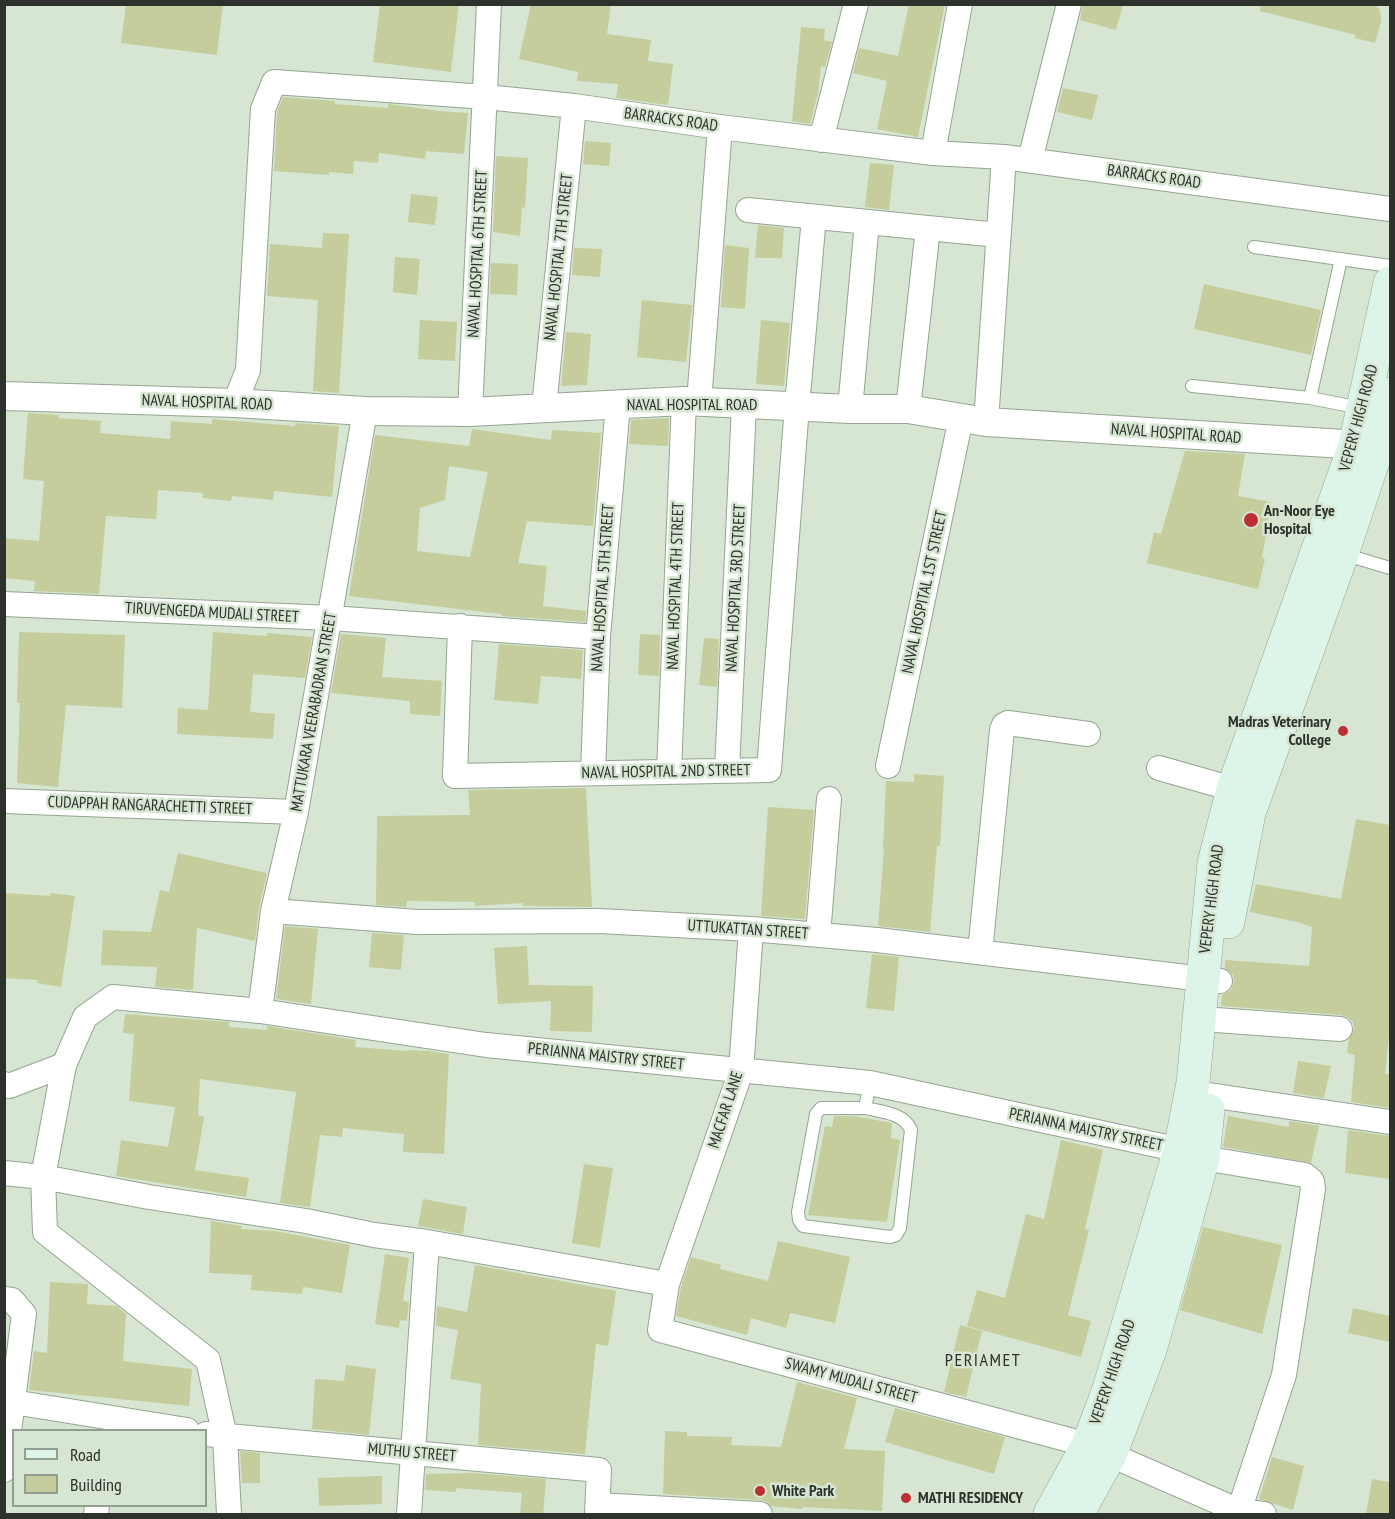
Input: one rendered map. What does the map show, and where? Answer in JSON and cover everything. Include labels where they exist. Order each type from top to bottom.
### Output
[{"type":"main road","name":"VEPERY HIGH ROAD","points":[[1191,1154],[1193,1083],[1212,980],[1249,813],[1342,554],[1367,445],[1390,284]]},
{"type":"main road","name":"VEPERY HIGH ROAD","points":[[1077,1515],[1099,1450],[1150,1350],[1191,1154],[1209,1095],[1216,1020],[1212,980],[1214,863],[1233,789],[1367,445]]},
{"type":"main road","name":"VEPERY HIGH ROAD","points":[[1050,1515],[1099,1450]]},
{"type":"street","name":"NAVAL HOSPITAL 6TH STREET","points":[[470,412],[489,4]]},
{"type":"street","points":[[821,140],[856,4]]},
{"type":"street","points":[[933,153],[960,4]]},
{"type":"street","points":[[1030,160],[1069,4]]},
{"type":"street","name":"BARRACKS ROAD","points":[[235,403],[248,370],[263,109],[274,82],[486,97],[574,106],[821,140],[933,153],[1030,160],[1390,209]]},
{"type":"street","name":"NAVAL HOSPITAL 7TH STREET","points":[[544,408],[574,106]]},
{"type":"street","name":"NAVAL HOSPITAL 4TH STREET","points":[[669,771],[692,402],[720,127]]},
{"type":"street","name":"NAVAL HOSPITAL 1ST STREET","points":[[888,766],[974,420],[998,235],[1004,157]]},
{"type":"street","points":[[748,210],[998,235]]},
{"type":"street","points":[[797,406],[814,216]]},
{"type":"street","points":[[850,409],[867,222]]},
{"type":"street","points":[[908,409],[928,228]]},
{"type":"street","name":"NAVAL HOSPITAL ROAD","points":[[4,396],[235,403],[365,411],[470,412],[692,402],[850,409],[908,409],[974,420],[1367,445]]},
{"type":"street","name":"NAVAL HOSPITAL 5TH STREET","points":[[593,773],[598,637],[618,404]]},
{"type":"street","name":"NAVAL HOSPITAL 3RD STREET","points":[[727,770],[744,405]]},
{"type":"street","name":"NAVAL HOSPITAL 2ND STREET","points":[[460,626],[455,776],[769,770],[797,406]]},
{"type":"street","name":"MATTUKARA VEERABADRAN STREET","points":[[260,1011],[273,911],[296,812],[365,411]]},
{"type":"street","name":"TIRUVENGEDA MUDALI STREET","points":[[4,604],[331,618],[598,637]]},
{"type":"street","points":[[980,952],[1004,725],[1008,723],[1088,734]]},
{"type":"street","points":[[1159,768],[1233,789]]},
{"type":"street","points":[[818,935],[829,800]]},
{"type":"street","name":"CUDAPPAH RANGARACHETTI STREET","points":[[4,801],[296,812]]},
{"type":"street","name":"UTTUKATTAN STREET","points":[[273,911],[417,922],[598,921],[751,929],[980,952],[1212,980]]},
{"type":"street","name":"MACFAR LANE","points":[[667,1284],[741,1071],[751,929]]},
{"type":"street","name":"PERIANNA MAISTRY STREET","points":[[215,1435],[208,1359],[45,1232],[44,1177],[64,1065],[85,1017],[113,997],[260,1011],[486,1045],[870,1083],[1191,1154],[1305,1175],[1312,1181],[1313,1189],[1284,1375],[1239,1511]]},
{"type":"street","points":[[1216,1020],[1340,1029]]},
{"type":"street","points":[[4,1084],[9,1086],[64,1065]]},
{"type":"street","points":[[1209,1095],[1390,1122]]},
{"type":"street","points":[[4,1173],[44,1177],[149,1197],[306,1221],[374,1235],[427,1242],[667,1284]]},
{"type":"street","points":[[409,1515],[427,1242]]},
{"type":"street","name":"SWAMY MUDALI STREET","points":[[667,1284],[660,1330],[1099,1450]]},
{"type":"street","points":[[4,1299],[12,1300],[24,1314],[4,1470]]},
{"type":"street","points":[[13,1402],[105,1424],[164,1429]]},
{"type":"street","points":[[215,1435],[229,1515]]},
{"type":"street","name":"MUTHU STREET","points":[[215,1435],[599,1470],[598,1510]]},
{"type":"street","points":[[1099,1450],[1239,1511],[1264,1515]]},
{"type":"street","points":[[598,1510],[760,1515]]},
{"type":"lane","points":[[1254,247],[1390,266]]},
{"type":"lane","points":[[1310,398],[1341,259]]},
{"type":"lane","points":[[1192,386],[1310,398],[1376,389]]},
{"type":"lane","points":[[1342,554],[1390,568]]},
{"type":"lane","points":[[865,1108],[870,1083]]},
{"type":"lane","points":[[827,1106],[865,1108],[902,1118],[908,1122],[911,1130],[900,1228],[896,1235],[890,1237],[803,1226],[798,1212],[816,1114],[821,1108],[827,1106]]},
{"type":"building","points":[[126,4],[223,4],[217,55],[121,43]]},
{"type":"building","points":[[380,4],[459,4],[451,72],[373,62]]},
{"type":"building","points":[[531,4],[611,4],[607,34],[651,40],[648,61],[673,64],[668,105],[616,98],[618,84],[577,81],[578,72],[519,59]]},
{"type":"building","points":[[909,4],[945,4],[918,137],[877,129],[887,81],[853,73],[859,48],[898,56]]},
{"type":"building","points":[[1083,4],[1123,4],[1116,30],[1080,20]]},
{"type":"building","points":[[1261,4],[1374,4],[1380,10],[1381,22],[1375,43],[1355,38],[1356,35],[1260,11]]},
{"type":"building","points":[[801,27],[825,29],[824,40],[832,42],[825,67],[821,66],[818,93],[810,124],[792,121]]},
{"type":"building","points":[[1063,88],[1098,95],[1092,120],[1057,112]]},
{"type":"building","points":[[283,97],[335,101],[335,104],[388,108],[388,104],[468,113],[464,154],[426,151],[425,159],[379,153],[378,163],[354,161],[353,174],[329,172],[329,175],[274,171],[277,112]]},
{"type":"building","points":[[585,141],[611,143],[609,166],[583,164]]},
{"type":"building","points":[[496,156],[528,158],[525,208],[522,207],[520,236],[493,232]]},
{"type":"building","points":[[870,163],[894,165],[889,210],[865,207]]},
{"type":"building","points":[[411,194],[438,197],[435,225],[408,222]]},
{"type":"building","points":[[758,225],[784,228],[782,258],[755,258]]},
{"type":"building","points":[[323,233],[349,234],[339,393],[313,391],[318,300],[267,296],[270,244],[322,248]]},
{"type":"building","points":[[725,245],[749,248],[745,309],[721,307]]},
{"type":"building","points":[[574,248],[602,249],[600,277],[572,275]]},
{"type":"building","points":[[395,257],[420,259],[417,295],[393,292]]},
{"type":"building","points":[[491,263],[518,264],[517,295],[490,294]]},
{"type":"building","points":[[1204,284],[1321,310],[1311,355],[1194,329]]},
{"type":"building","points":[[642,300],[692,305],[686,362],[637,357]]},
{"type":"building","points":[[420,320],[457,322],[455,361],[418,359]]},
{"type":"building","points":[[761,320],[790,323],[784,386],[756,384]]},
{"type":"building","points":[[566,332],[591,334],[587,385],[561,386]]},
{"type":"building","points":[[28,413],[101,421],[100,433],[170,439],[171,421],[212,424],[212,419],[295,426],[295,423],[339,426],[332,497],[274,491],[273,500],[232,496],[231,501],[203,498],[203,493],[158,490],[156,519],[106,516],[99,594],[34,591],[35,581],[4,578],[4,538],[39,541],[44,481],[23,479]]},
{"type":"building","points":[[669,418],[668,446],[629,444],[631,420]]},
{"type":"building","points":[[472,429],[551,440],[552,430],[601,433],[593,526],[527,521],[518,563],[547,566],[543,606],[586,611],[585,622],[501,616],[501,614],[349,596],[375,435],[469,446]],"holes":[[[449,466],[488,472],[470,557],[417,551],[420,508],[445,500]]]},
{"type":"building","points":[[1185,451],[1245,454],[1238,496],[1271,502],[1262,558],[1265,559],[1258,589],[1147,563],[1154,532],[1161,534]]},
{"type":"building","points":[[19,632],[125,635],[122,708],[66,705],[58,787],[17,783],[20,703],[17,703]]},
{"type":"building","points":[[213,632],[312,637],[305,678],[253,674],[250,712],[275,714],[273,739],[177,734],[178,708],[208,710]]},
{"type":"building","points":[[341,634],[386,638],[382,677],[442,681],[440,716],[410,714],[410,701],[331,693]]},
{"type":"building","points":[[640,634],[660,635],[659,676],[638,675]]},
{"type":"building","points":[[704,638],[719,639],[717,687],[699,685]]},
{"type":"building","points":[[499,644],[583,650],[581,679],[541,676],[538,704],[494,700]]},
{"type":"building","points":[[914,774],[944,776],[940,846],[937,846],[930,932],[878,926],[884,850],[886,781],[914,782]]},
{"type":"building","points":[[586,788],[592,907],[523,906],[523,903],[475,906],[475,902],[407,901],[406,907],[376,905],[377,816],[470,815],[468,790]]},
{"type":"building","points":[[768,807],[814,810],[805,919],[761,916]]},
{"type":"building","points":[[1356,819],[1390,825],[1390,1028],[1385,1074],[1390,1074],[1390,1108],[1351,1102],[1355,1055],[1347,1053],[1349,1039],[1354,1029],[1353,1022],[1347,1017],[1221,1006],[1222,995],[1231,990],[1234,982],[1233,975],[1225,968],[1225,960],[1309,966],[1312,927],[1250,912],[1256,884],[1341,899]]},
{"type":"building","points":[[178,853],[267,873],[255,941],[197,928],[193,990],[155,987],[157,967],[101,965],[103,930],[151,932],[160,890],[169,892]]},
{"type":"building","points":[[4,893],[50,896],[50,893],[75,896],[61,987],[37,983],[37,980],[4,978]]},
{"type":"building","points":[[285,926],[318,929],[311,1004],[276,999]]},
{"type":"building","points":[[372,933],[404,935],[401,970],[369,967]]},
{"type":"building","points":[[527,946],[529,985],[593,986],[592,1032],[550,1031],[551,1001],[498,1004],[494,948]]},
{"type":"building","points":[[872,954],[899,957],[894,1011],[866,1008]]},
{"type":"building","points":[[125,1014],[229,1022],[229,1027],[267,1030],[267,1026],[356,1040],[355,1047],[449,1054],[444,1154],[403,1152],[404,1134],[343,1128],[342,1137],[320,1135],[310,1207],[280,1203],[296,1092],[200,1079],[198,1115],[204,1117],[195,1170],[249,1178],[246,1197],[116,1176],[121,1140],[168,1147],[175,1107],[129,1101],[134,1034],[123,1033]]},
{"type":"building","points":[[1298,1061],[1331,1066],[1324,1098],[1293,1093]]},
{"type":"building","points":[[834,1116],[854,1116],[892,1123],[891,1138],[900,1140],[887,1222],[808,1215],[825,1126],[832,1127]]},
{"type":"building","points":[[1228,1116],[1289,1127],[1289,1121],[1319,1126],[1311,1163],[1223,1147]]},
{"type":"building","points":[[1348,1130],[1390,1136],[1390,1179],[1345,1173]]},
{"type":"building","points":[[1061,1140],[1103,1150],[1085,1229],[1089,1230],[1068,1315],[1091,1321],[1081,1357],[967,1326],[977,1290],[1005,1298],[1026,1214],[1044,1219]]},
{"type":"building","points":[[584,1164],[613,1168],[600,1248],[572,1243]]},
{"type":"building","points":[[423,1199],[467,1207],[463,1234],[418,1226]]},
{"type":"building","points":[[211,1221],[242,1226],[241,1229],[275,1231],[350,1245],[342,1293],[303,1287],[302,1294],[251,1290],[252,1275],[209,1273]]},
{"type":"building","points":[[1203,1227],[1282,1245],[1262,1334],[1180,1310]]},
{"type":"building","points":[[778,1241],[850,1257],[835,1323],[790,1313],[786,1328],[751,1318],[747,1335],[676,1316],[681,1287],[691,1257],[721,1265],[720,1269],[768,1281]]},
{"type":"building","points":[[385,1254],[409,1258],[403,1301],[409,1302],[407,1321],[400,1320],[399,1328],[375,1324]]},
{"type":"building","points":[[475,1265],[616,1291],[608,1346],[596,1344],[585,1454],[478,1445],[481,1384],[450,1379],[458,1330],[436,1326],[437,1306],[467,1312]]},
{"type":"building","points":[[50,1282],[88,1284],[87,1304],[117,1306],[126,1314],[123,1361],[192,1369],[189,1406],[29,1390],[34,1351],[47,1353]]},
{"type":"building","points":[[1353,1308],[1390,1316],[1390,1342],[1348,1333]]},
{"type":"building","points":[[960,1325],[982,1331],[966,1397],[944,1392]]},
{"type":"building","points":[[346,1365],[376,1369],[369,1435],[312,1429],[315,1379],[344,1381]]},
{"type":"building","points":[[797,1382],[857,1398],[844,1449],[885,1451],[882,1511],[803,1507],[802,1509],[771,1506],[761,1500],[663,1494],[665,1431],[687,1432],[687,1436],[732,1437],[731,1445],[781,1447]]},
{"type":"building","points":[[895,1408],[1005,1437],[994,1474],[885,1442]]},
{"type":"building","points":[[240,1451],[260,1453],[260,1483],[242,1483]]},
{"type":"building","points":[[1272,1457],[1304,1466],[1293,1510],[1259,1499]]},
{"type":"building","points":[[474,1473],[546,1479],[543,1515],[520,1515],[522,1493],[456,1488],[456,1492],[425,1490],[426,1474]]},
{"type":"building","points":[[382,1476],[382,1504],[319,1506],[318,1478]]},
{"type":"building","points":[[1372,1479],[1390,1482],[1390,1515],[1366,1515]]},
{"type":"place","name":"An-Noor Eye Hospital","points":[[1251,520]]},
{"type":"place","name":"Madras Veterinary College","points":[[1343,731]]},
{"type":"place","name":"White Park","points":[[760,1491]]},
{"type":"place","name":"MATHI RESIDENCY","points":[[906,1498]]},
{"type":"district","name":"PERIAMET","points":[[983,1361]]}]
